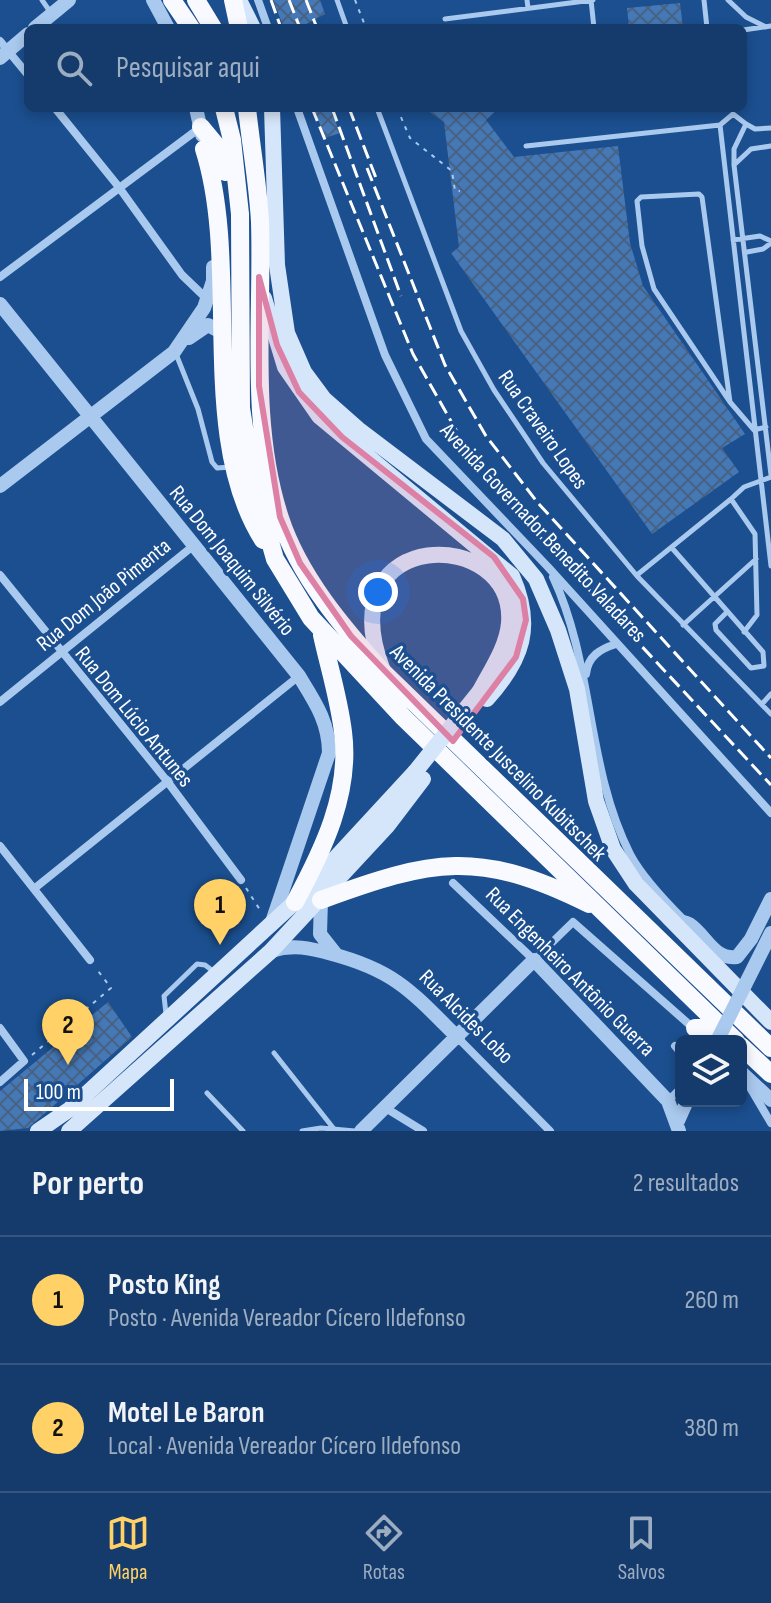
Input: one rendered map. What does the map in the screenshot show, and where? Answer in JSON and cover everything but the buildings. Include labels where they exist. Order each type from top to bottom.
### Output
[{"type":"highway","points":[[172,0],[188,24]]},
{"type":"highway","points":[[196,0],[211,24]]},
{"type":"highway","points":[[233,0],[238,24]]},
{"type":"highway","name":"Avenida Presidente Juscelino Kubitschek","points":[[225,112],[232,140],[251,278],[259,386],[280,517],[300,563],[351,636],[384,673],[771,1048]]},
{"type":"highway","name":"Avenida Presidente Juscelino Kubitschek","points":[[247,112],[260,220],[251,278],[241,408],[252,478],[275,559],[322,632],[403,717],[604,911],[720,1035]]},
{"type":"highway","points":[[201,127],[220,150],[230,193],[240,214]]},
{"type":"highway","points":[[204,149],[214,180],[219,220],[223,333],[233,458],[251,520],[275,559]]},
{"type":"highway","points":[[226,378],[251,278]]},
{"type":"highway","points":[[295,902],[325,843],[337,809],[343,774],[344,733],[322,632]]},
{"type":"highway","points":[[321,900],[406,870],[457,866],[492,868],[537,878],[604,911]]},
{"type":"highway","name":"Avenida Presidente Juscelino Kubitschek","points":[[747,1056],[771,1074]]},
{"type":"main road","points":[[239,0],[251,24]]},
{"type":"main road","name":"Avenida Presidente Juscelino Kubitschek","points":[[272,112],[277,265],[287,333],[304,372],[324,399],[358,429],[503,539],[536,579],[558,630],[577,689],[596,801],[613,849],[636,884],[771,1022]]},
{"type":"main road","points":[[251,278],[285,367],[319,416],[512,576],[523,599],[526,620],[516,657],[505,679],[483,695]]},
{"type":"main road","points":[[38,1131],[70,1126],[244,975],[321,900],[388,825],[419,776],[483,695],[505,643],[508,604],[489,571],[458,556],[431,553],[404,562],[383,580],[374,598],[372,619],[373,645],[384,673]]},
{"type":"main road","points":[[70,1126],[167,1020],[249,945],[267,921],[295,902],[419,776]]},
{"type":"main road","points":[[244,975],[268,939],[267,921]]},
{"type":"street","points":[[40,24],[69,0]]},
{"type":"street","points":[[153,0],[166,24]]},
{"type":"street","points":[[258,0],[267,24]]},
{"type":"street","points":[[24,37],[3,50],[24,71]]},
{"type":"street","points":[[58,112],[118,186],[182,275],[207,299]]},
{"type":"street","points":[[174,352],[207,299],[213,281],[213,230],[197,112]]},
{"type":"street","name":"Avenida Governador Benedito Valadares","points":[[298,112],[385,355],[426,439],[548,567],[771,813]]},
{"type":"street","points":[[0,277],[201,127]]},
{"type":"street","name":"Rua Dom Joaquim Silvério","points":[[0,304],[299,676],[322,713],[329,732],[329,753],[267,921]]},
{"type":"street","points":[[0,486],[208,325],[223,333]]},
{"type":"street","name":"Rua Dom João Pimenta","points":[[0,702],[59,651],[193,546]]},
{"type":"street","points":[[548,567],[564,600],[586,683],[609,796],[631,856],[688,923],[716,952],[728,958],[737,957],[751,939],[771,899]]},
{"type":"street","name":"Rua Dom Lúcio Antunes","points":[[0,575],[167,781],[241,880]]},
{"type":"street","points":[[586,683],[586,669],[592,657],[603,648],[616,644]]},
{"type":"street","points":[[35,888],[299,676]]},
{"type":"street","points":[[585,739],[592,712]]},
{"type":"street","points":[[0,846],[90,960]]},
{"type":"street","name":"Rua Engenheiro Antônio Guerra","points":[[453,883],[534,960],[668,1101],[679,1126]]},
{"type":"street","points":[[321,900],[320,934],[325,945],[338,956]]},
{"type":"street","points":[[669,919],[688,923]]},
{"type":"street","points":[[358,1131],[458,1038],[573,922],[719,1035]]},
{"type":"street","points":[[723,1035],[771,933]]},
{"type":"street","name":"Rua Alcides Lobo","points":[[271,951],[300,947],[382,969],[402,982],[550,1131]]},
{"type":"street","points":[[0,1028],[24,1061],[0,1082]]},
{"type":"street","points":[[747,1078],[771,1100]]},
{"type":"street","points":[[747,1082],[771,1123]]},
{"type":"street","points":[[668,1101],[675,1094]]},
{"type":"street","points":[[384,1106],[423,1131]]},
{"type":"lane","points":[[42,0],[52,14]]},
{"type":"lane","points":[[337,0],[346,24]]},
{"type":"lane","points":[[527,0],[528,8]]},
{"type":"lane","points":[[445,19],[592,0],[594,24]]},
{"type":"lane","points":[[704,0],[707,24]]},
{"type":"lane","points":[[728,0],[746,17],[769,26]]},
{"type":"lane","points":[[747,29],[769,26]]},
{"type":"lane","name":"Rua Craveiro Lopes","points":[[379,112],[461,331],[494,390],[543,463],[637,576],[771,714]]},
{"type":"lane","points":[[526,146],[720,125],[733,114],[755,129],[771,128]]},
{"type":"lane","points":[[637,576],[744,487],[771,476],[747,252],[734,165],[734,149],[746,124]]},
{"type":"lane","points":[[720,125],[771,566]]},
{"type":"lane","points":[[734,165],[751,149],[771,146]]},
{"type":"lane","points":[[730,402],[702,197],[699,194],[641,197],[637,201],[642,246],[654,289],[730,402],[754,430]]},
{"type":"lane","points":[[733,240],[760,236],[771,242],[763,249],[747,252]]},
{"type":"lane","points":[[174,352],[198,409],[212,462],[217,468],[225,470],[231,467],[233,458]]},
{"type":"lane","points":[[754,430],[766,427]]},
{"type":"lane","points":[[731,499],[755,534],[757,615],[744,632]]},
{"type":"lane","points":[[672,548],[765,656],[764,666],[757,670],[714,627],[727,612]]},
{"type":"lane","points":[[683,625],[757,559]]},
{"type":"lane","points":[[762,704],[771,694]]},
{"type":"lane","points":[[274,1053],[334,1129]]},
{"type":"lane","points":[[207,1093],[243,1131]]},
{"type":"lane","points":[[302,1131],[358,1131]]},
{"type":"path","points":[[355,0],[364,24]]},
{"type":"path","points":[[399,112],[410,138],[452,171],[455,191],[460,191]]},
{"type":"path","points":[[241,880],[267,921]]},
{"type":"path","points":[[24,1061],[111,988],[90,960]]},
{"type":"highlighted area","points":[[259,277],[277,345],[299,392],[342,437],[494,557],[523,599],[526,620],[516,657],[453,741],[351,636],[300,563],[280,517],[259,386]]},
{"type":"railway","points":[[271,0],[280,24]]},
{"type":"railway","points":[[289,0],[298,24]]},
{"type":"railway","points":[[306,0],[315,24]]},
{"type":"railway","points":[[314,112],[413,354],[460,437],[511,506],[771,785]]},
{"type":"railway","points":[[333,112],[401,296]]},
{"type":"railway","points":[[351,112],[376,178]]},
{"type":"railway","points":[[367,168],[445,365],[486,436],[538,503],[771,758]]},
{"type":"place","name":"Posto King","points":[[220,945]]},
{"type":"place","name":"Motel Le Baron","points":[[68,1065]]}]
